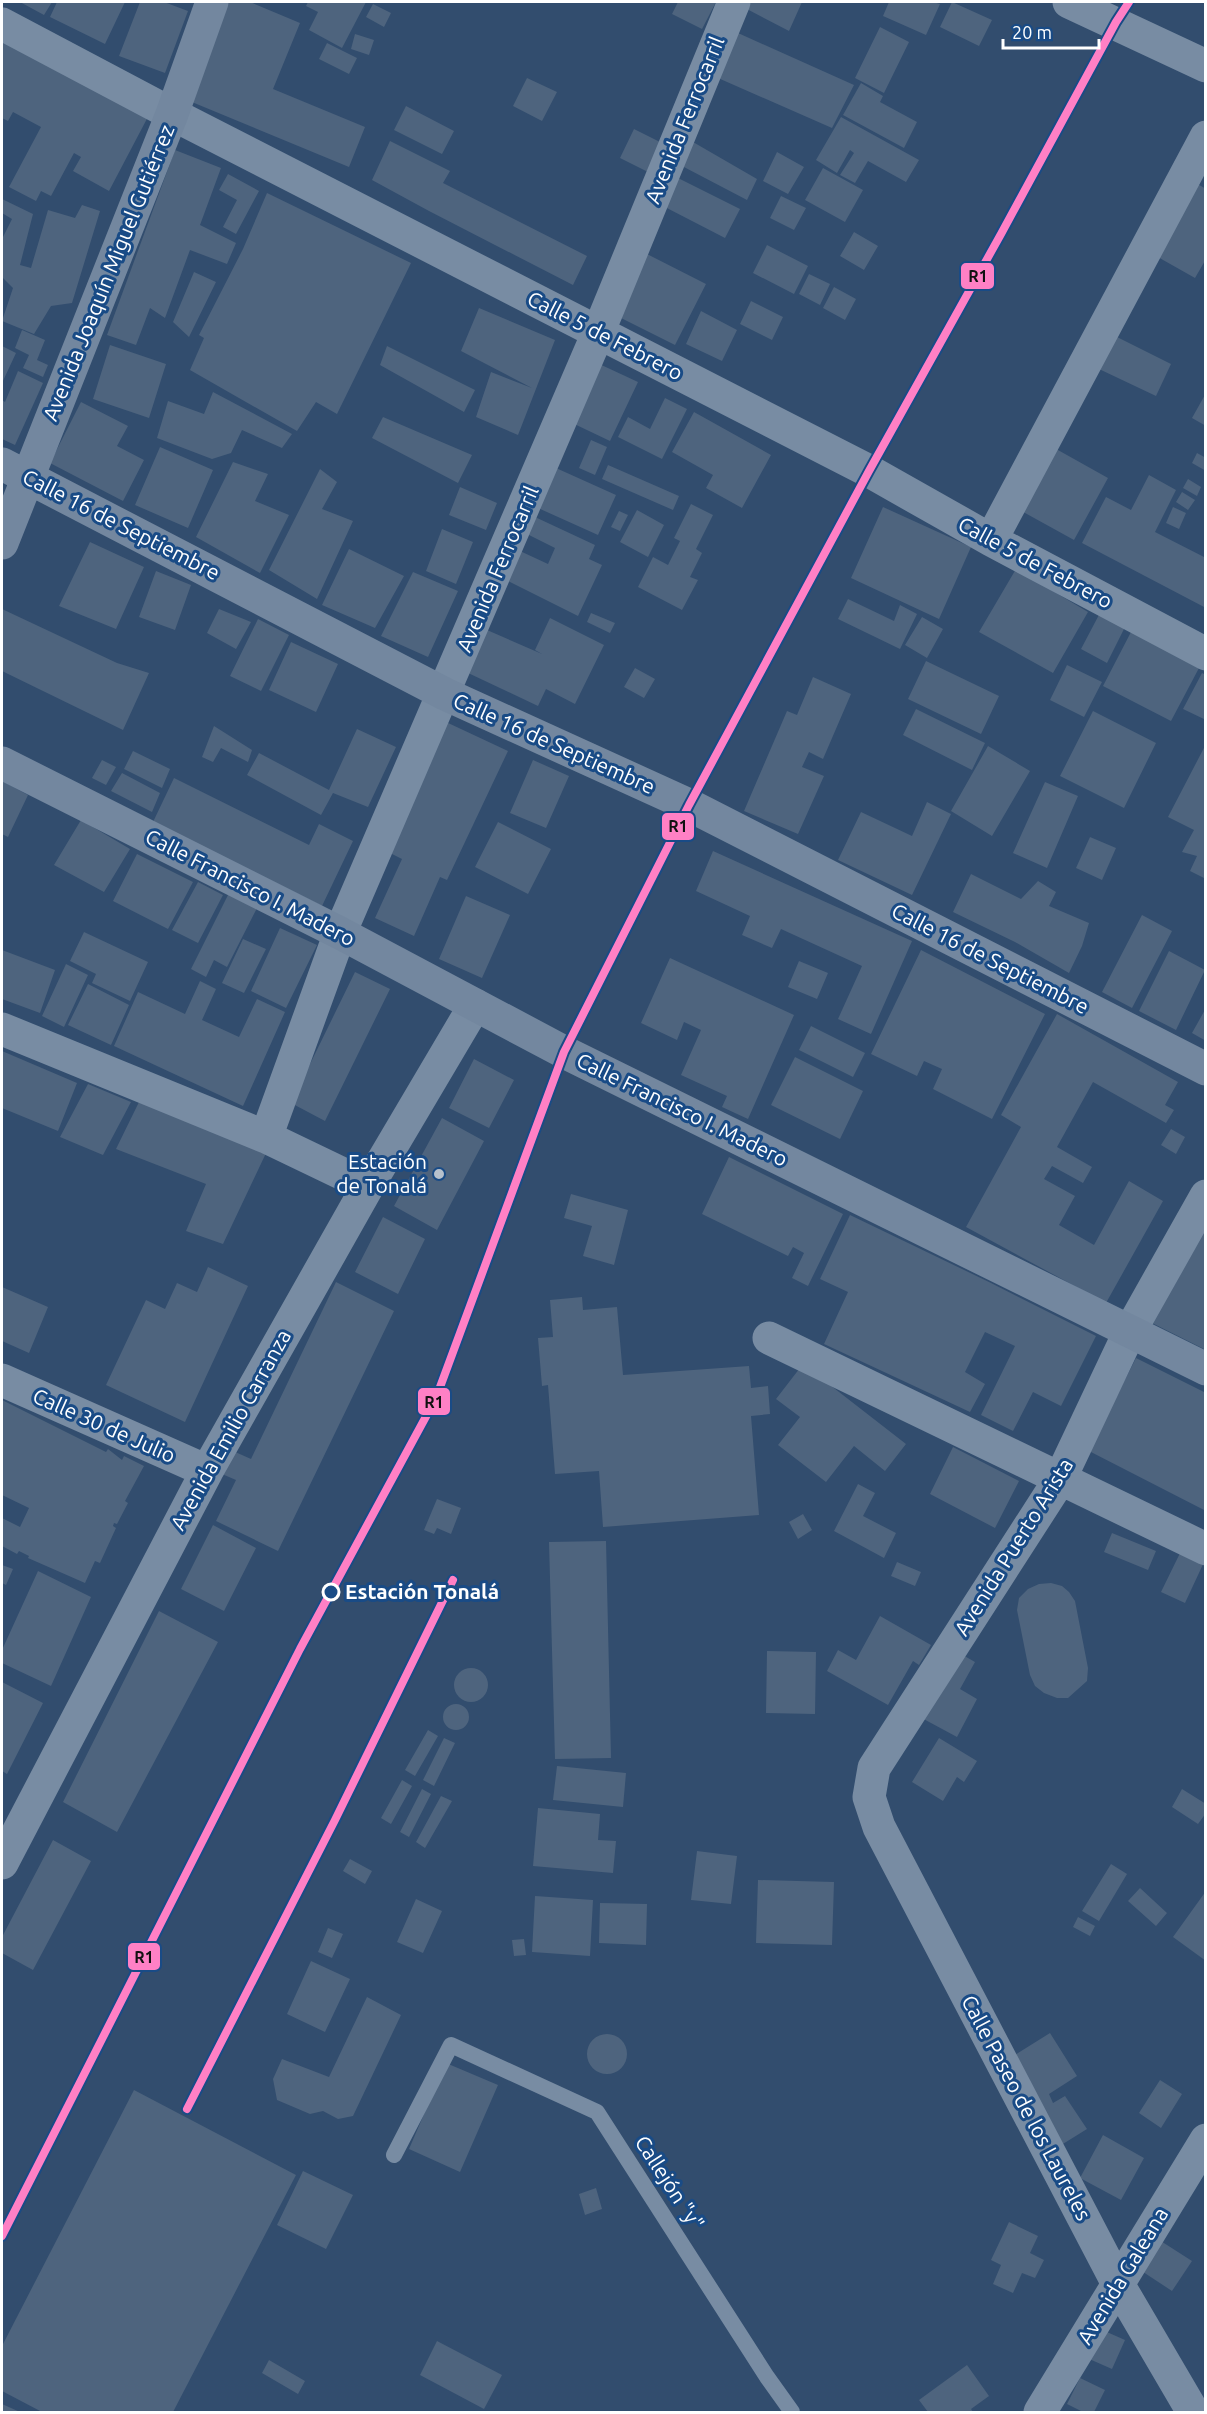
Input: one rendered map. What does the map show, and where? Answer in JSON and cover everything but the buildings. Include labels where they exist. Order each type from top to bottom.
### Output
[{"type":"main road","name":"Avenida Joaquín Miguel Gutiérrez","points":[[2,543],[15,470],[172,114],[212,2]]},
{"type":"main road","name":"Calle 16 de Septiembre","points":[[15,470],[444,694],[689,805],[1206,1069]]},
{"type":"main road","name":"Calle Francisco I. Madero","points":[[2,763],[340,933],[564,1052],[1206,1369]]},
{"type":"street","name":"Avenida Ferrocarril","points":[[266,1137],[340,933],[598,333],[734,2]]},
{"type":"street","points":[[1069,2],[1206,66]]},
{"type":"street","name":"Calle 5 de Febrero","points":[[2,24],[172,114],[869,471],[991,540],[1206,654]]},
{"type":"street","points":[[991,540],[1206,137]]},
{"type":"street","name":"Avenida Emilio Carranza","points":[[2,1863],[13,1811],[368,1186],[475,1005]]},
{"type":"street","points":[[2,1029],[266,1137],[368,1186]]},
{"type":"street","name":"Avenida Puerto Arista","points":[[869,1797],[874,1768],[1060,1479],[1130,1331],[1206,1196]]},
{"type":"street","points":[[769,1338],[1206,1549]]},
{"type":"street","name":"Calle 30 de Julio","points":[[2,1380],[207,1472]]},
{"type":"street","name":"Calle Paseo de los Laureles","points":[[869,1797],[879,1827],[1118,2284],[1193,2412]]},
{"type":"street","name":"Avenida Galeana","points":[[1040,2412],[1206,2140]]},
{"type":"lane","name":"Callejón \"y\"","points":[[394,2155],[451,2045],[597,2112],[767,2377],[792,2412]]},
{"type":"transit line","name":"R1","points":[[2,2236],[300,1649],[436,1398],[564,1052],[689,805],[869,471],[1129,2]]},
{"type":"transit line","name":"R1","points":[[187,2109],[335,1820],[453,1580]]},
{"type":"place","name":"Estación de Tonalá","points":[[439,1174]]},
{"type":"place","name":"Estación Tonalá","points":[[331,1592]]}]
